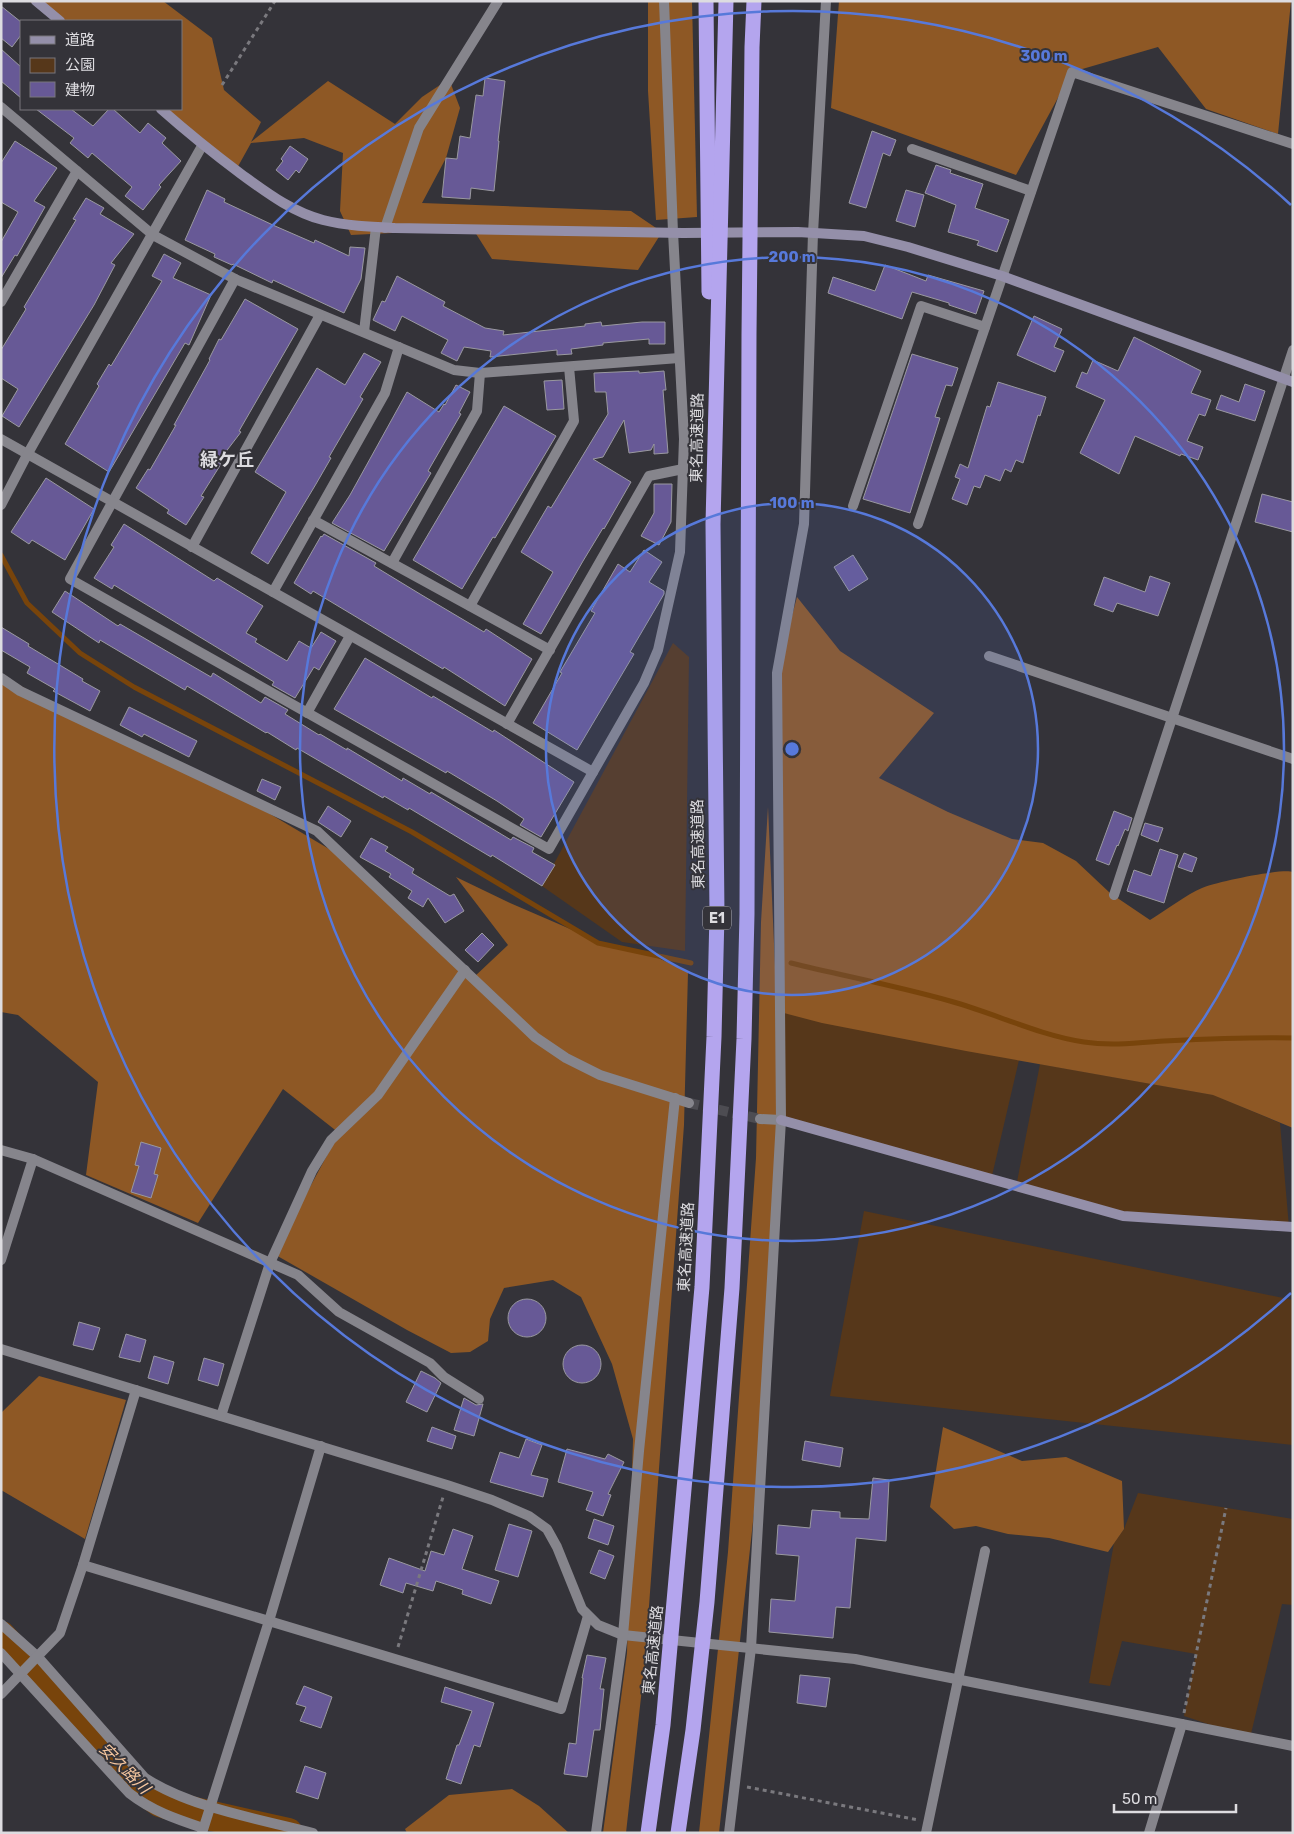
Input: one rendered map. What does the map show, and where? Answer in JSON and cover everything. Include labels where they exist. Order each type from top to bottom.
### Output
[{"type":"highway","points":[[706,1],[713,524]]},
{"type":"highway","name":"東名高速道路","points":[[648,1833],[670,1659],[703,1268],[714,1037],[717,914],[713,524],[726,1]]},
{"type":"highway","name":"E1","points":[[678,1833],[693,1730],[708,1592],[732,1288],[744,1039],[747,914],[749,326],[754,1]]},
{"type":"street","points":[[36,1],[59,20]]},
{"type":"street","points":[[364,332],[381,227],[418,128],[498,1]]},
{"type":"street","points":[[235,279],[70,580],[549,849],[644,683],[658,650],[680,552],[684,439],[679,358],[678,232],[664,1]]},
{"type":"street","points":[[729,1833],[751,1648],[781,1120],[777,673],[804,524],[813,233],[826,1]]},
{"type":"street","points":[[918,524],[1072,72],[1293,144]]},
{"type":"street","points":[[162,110],[202,146],[267,193],[291,207],[323,220],[381,227],[798,232],[864,236],[908,247],[1002,276],[1288,380]]},
{"type":"street","points":[[2,111],[77,170],[152,235],[235,279],[454,370],[480,373],[679,358]]},
{"type":"street","points":[[1,505],[202,146]]},
{"type":"street","points":[[912,149],[1031,191]]},
{"type":"street","points":[[1,302],[77,170]]},
{"type":"street","points":[[853,506],[921,306],[985,326]]},
{"type":"street","points":[[192,547],[320,315]]},
{"type":"street","points":[[273,592],[385,393],[399,347]]},
{"type":"street","points":[[1114,894],[1171,718],[1288,380],[1293,350]]},
{"type":"street","points":[[470,606],[574,421],[569,367]]},
{"type":"street","points":[[392,563],[477,411],[480,373]]},
{"type":"street","points":[[1,439],[593,772]]},
{"type":"street","points":[[507,724],[649,476],[683,469]]},
{"type":"street","points":[[313,520],[550,650]]},
{"type":"street","points":[[307,713],[350,636]]},
{"type":"street","points":[[989,656],[1293,759]]},
{"type":"street","points":[[1,678],[20,691],[317,831],[536,1037],[566,1058],[600,1075],[689,1103]]},
{"type":"street","points":[[221,1416],[270,1263],[312,1171],[331,1140],[378,1095],[464,970]]},
{"type":"street","points":[[596,1833],[623,1635],[639,1451],[675,1098]]},
{"type":"street","points":[[760,1119],[781,1120],[1123,1216],[1293,1227]]},
{"type":"street","points":[[1,1150],[33,1159],[298,1275],[338,1312],[430,1363],[444,1377],[479,1399]]},
{"type":"street","points":[[1,1260],[33,1159]]},
{"type":"street","points":[[1,1349],[447,1484],[492,1500],[528,1516],[547,1529],[557,1547],[582,1609],[598,1625],[623,1635],[855,1659],[1293,1746]]},
{"type":"street","points":[[1,1694],[60,1633],[83,1565],[136,1390]]},
{"type":"street","points":[[1,1653],[129,1793],[141,1803],[160,1813],[203,1831],[320,1446]]},
{"type":"street","points":[[926,1833],[985,1551]]},
{"type":"street","points":[[83,1565],[561,1709],[588,1616]]},
{"type":"street","points":[[1,1624],[38,1657],[145,1778],[162,1790],[210,1806],[313,1833]]},
{"type":"street","points":[[1149,1833],[1182,1724]]},
{"type":"path","points":[[222,85],[276,1]]},
{"type":"path","points":[[394,1659],[447,1484]]},
{"type":"path","points":[[1182,1724],[1226,1508]]},
{"type":"path","points":[[734,1785],[928,1822]]},
{"type":"green space","points":[[673,643],[689,657],[685,951],[622,942],[542,886]]},
{"type":"green space","points":[[780,1012],[1019,1060],[991,1180],[781,1120]]},
{"type":"green space","points":[[1040,1064],[1214,1095],[1280,1123],[1289,1227],[1123,1216],[1016,1187]]},
{"type":"green space","points":[[864,1211],[1293,1300],[1293,1445],[830,1396]]},
{"type":"green space","points":[[1138,1493],[1293,1519],[1293,1605],[1282,1604],[1250,1738],[1184,1716],[1196,1654],[1122,1641],[1110,1686],[1089,1683],[1114,1543],[1124,1529]]},
{"type":"shaded area","points":[[29,1],[163,1],[212,38],[224,90],[261,122],[251,142],[328,81],[395,124],[422,97],[449,79],[460,108],[446,158],[422,203],[631,211],[662,232],[638,270],[492,259],[473,229],[351,235],[340,211],[343,153],[304,138],[251,143],[236,170],[162,110],[182,110],[182,20],[53,20]]},
{"type":"shaded area","points":[[648,1],[692,1],[697,217],[656,220],[648,91]]},
{"type":"shaded area","points":[[839,1],[1291,1],[1278,134],[1206,109],[1158,47],[1072,72],[1016,175],[831,108]]},
{"type":"shaded area","points":[[797,597],[840,651],[934,713],[879,778],[948,812],[1012,839],[1043,843],[1076,861],[1110,893],[1150,920],[1190,894],[1209,885],[1263,874],[1293,872],[1293,1128],[1213,1095],[966,1051],[822,1023],[780,1012],[778,668]]},
{"type":"shaded area","points":[[1,674],[63,711],[231,791],[346,859],[473,978],[508,945],[456,877],[510,903],[605,944],[652,955],[688,972],[684,1125],[645,1661],[626,1833],[603,1833],[627,1653],[633,1439],[612,1364],[581,1297],[553,1280],[504,1288],[490,1319],[488,1341],[470,1352],[451,1353],[274,1254],[339,1133],[283,1089],[198,1223],[86,1175],[98,1082],[18,1015],[1,1012]]},
{"type":"shaded area","points":[[768,807],[781,1103],[763,1430],[719,1833],[699,1833],[728,1552],[756,1158],[761,922]]},
{"type":"shaded area","points":[[39,1376],[126,1400],[85,1539],[1,1490],[1,1413]]},
{"type":"shaded area","points":[[943,1427],[1022,1461],[1066,1457],[1122,1481],[1124,1529],[1108,1552],[1049,1538],[1008,1534],[976,1526],[954,1529],[930,1507]]},
{"type":"shaded area","points":[[512,1789],[539,1806],[569,1833],[407,1833],[405,1829],[449,1795]]},
{"type":"building","points":[[1,6],[20,21],[20,36],[12,47],[1,38]]},
{"type":"building","points":[[1,49],[20,66],[20,97],[1,81]]},
{"type":"building","points":[[485,78],[505,81],[494,191],[471,188],[470,199],[442,197],[446,158],[457,159],[460,136],[470,138],[476,95],[483,96]]},
{"type":"building","points":[[37,110],[72,110],[93,126],[108,110],[114,110],[140,133],[148,123],[166,138],[162,143],[181,161],[159,185],[161,187],[143,210],[125,196],[132,187],[92,153],[88,158],[70,143],[74,138]]},
{"type":"building","points":[[872,131],[896,140],[890,156],[883,153],[866,208],[849,203]]},
{"type":"building","points":[[15,141],[57,168],[34,201],[45,207],[17,256],[15,255],[1,278],[1,242],[18,212],[1,202],[1,163]]},
{"type":"building","points":[[290,146],[308,159],[299,173],[296,170],[288,180],[276,170],[283,161],[281,159]]},
{"type":"building","points":[[936,165],[951,170],[950,173],[983,184],[975,208],[1009,220],[997,252],[977,245],[979,241],[948,232],[956,205],[925,193]]},
{"type":"building","points":[[207,190],[225,199],[224,202],[275,226],[314,243],[315,240],[349,256],[350,247],[365,248],[361,279],[344,313],[273,280],[272,283],[214,257],[215,254],[185,240]]},
{"type":"building","points":[[906,190],[924,195],[915,227],[896,221]]},
{"type":"building","points":[[86,198],[104,208],[100,214],[134,234],[111,263],[115,265],[94,305],[19,427],[2,416],[18,389],[1,378],[1,350],[26,309],[24,307],[76,220],[73,219]]},
{"type":"building","points":[[164,254],[181,263],[173,278],[211,295],[189,345],[185,343],[109,472],[65,444],[99,386],[97,384],[109,364],[111,366],[162,281],[152,276]]},
{"type":"building","points":[[885,265],[926,281],[928,275],[984,291],[976,314],[949,305],[949,303],[912,292],[902,319],[828,293],[833,277],[875,291]]},
{"type":"building","points":[[397,276],[445,302],[443,306],[485,328],[504,331],[503,335],[585,326],[585,324],[601,322],[602,326],[665,322],[665,344],[649,344],[649,339],[603,343],[603,345],[571,349],[572,354],[557,355],[557,350],[490,357],[491,351],[464,347],[457,361],[441,353],[448,340],[402,316],[395,331],[373,320],[382,301],[385,302]]},
{"type":"building","points":[[245,299],[298,329],[239,431],[241,432],[218,462],[221,464],[201,496],[204,497],[186,525],[167,513],[169,510],[136,488],[148,469],[150,470],[176,425],[174,425],[210,360],[219,339],[221,340]]},
{"type":"building","points":[[1034,316],[1062,329],[1054,347],[1064,351],[1055,372],[1017,355]]},
{"type":"building","points":[[1134,337],[1201,371],[1191,393],[1211,400],[1205,416],[1199,414],[1187,441],[1203,447],[1198,460],[1181,454],[1180,456],[1135,436],[1119,474],[1080,453],[1105,400],[1076,387],[1082,372],[1087,374],[1093,360],[1118,371]]},
{"type":"building","points":[[364,353],[381,362],[360,397],[363,399],[329,457],[331,458],[268,564],[251,553],[286,492],[255,472],[317,368],[345,385]]},
{"type":"building","points":[[912,354],[958,368],[952,386],[946,385],[935,417],[940,418],[910,513],[863,499]]},
{"type":"building","points":[[639,371],[639,373],[664,371],[666,390],[663,390],[668,453],[654,454],[654,444],[651,450],[629,453],[624,420],[603,457],[593,459],[631,482],[541,634],[523,624],[553,572],[521,552],[548,506],[551,508],[608,414],[606,392],[595,392],[594,373]]},
{"type":"building","points":[[562,380],[564,409],[547,410],[544,381]]},
{"type":"building","points":[[998,382],[1046,397],[1040,416],[1038,415],[1023,463],[1016,460],[1011,472],[1005,469],[1000,481],[985,475],[980,488],[974,486],[967,505],[952,499],[960,479],[955,477],[960,464],[968,468],[987,406],[990,407]]},
{"type":"building","points":[[1245,384],[1265,391],[1255,421],[1216,409],[1221,395],[1239,402]]},
{"type":"building","points":[[456,385],[470,392],[459,413],[461,414],[428,471],[431,473],[384,551],[332,523],[350,495],[407,392],[439,412]]},
{"type":"building","points":[[504,406],[556,436],[462,589],[413,560]]},
{"type":"building","points":[[46,478],[94,509],[65,560],[32,540],[29,544],[11,532]]},
{"type":"building","points":[[654,484],[672,484],[671,522],[659,545],[641,536],[654,513]]},
{"type":"building","points":[[1262,494],[1293,502],[1293,532],[1255,522]]},
{"type":"building","points":[[124,524],[214,581],[217,578],[263,606],[246,633],[257,639],[255,642],[287,661],[299,641],[311,648],[321,632],[336,641],[319,670],[314,667],[295,698],[272,685],[274,682],[114,585],[112,589],[94,578],[114,547],[111,545]]},
{"type":"building","points":[[324,534],[376,563],[374,566],[484,632],[486,629],[532,659],[505,706],[444,667],[443,669],[313,591],[311,594],[294,583],[321,536]]},
{"type":"building","points":[[644,550],[662,562],[649,582],[664,591],[664,594],[630,652],[634,654],[577,750],[533,723],[562,673],[560,672],[595,613],[591,611],[618,564],[630,572]]},
{"type":"building","points":[[853,555],[868,579],[849,591],[834,567]]},
{"type":"building","points":[[1150,576],[1170,583],[1158,616],[1117,603],[1113,612],[1094,605],[1104,577],[1145,592]]},
{"type":"building","points":[[65,591],[118,626],[120,624],[211,677],[213,673],[261,703],[265,697],[288,710],[285,714],[319,735],[347,750],[347,748],[402,781],[403,778],[430,794],[431,792],[511,840],[513,837],[534,848],[532,852],[555,865],[542,886],[409,808],[408,810],[384,796],[383,798],[297,748],[296,750],[266,733],[187,686],[185,690],[100,640],[99,643],[52,612]]},
{"type":"building","points":[[1,627],[100,691],[90,711],[53,691],[55,689],[27,673],[30,667],[1,650]]},
{"type":"building","points":[[365,658],[432,698],[433,696],[493,732],[494,730],[574,782],[541,837],[520,825],[524,819],[497,801],[447,771],[446,773],[334,709]]},
{"type":"building","points":[[129,707],[197,741],[189,757],[144,734],[142,737],[120,725]]},
{"type":"building","points":[[262,779],[281,787],[275,800],[257,791]]},
{"type":"building","points":[[328,806],[351,821],[341,837],[318,822]]},
{"type":"building","points":[[1114,811],[1132,818],[1128,831],[1125,829],[1109,865],[1096,860]]},
{"type":"building","points":[[1145,823],[1163,828],[1158,842],[1141,835]]},
{"type":"building","points":[[371,838],[388,847],[385,851],[414,869],[412,873],[450,896],[454,894],[464,911],[445,923],[428,898],[423,907],[408,898],[412,891],[389,877],[391,874],[360,857]]},
{"type":"building","points":[[1160,849],[1178,855],[1164,903],[1127,891],[1134,870],[1151,876]]},
{"type":"building","points":[[1184,853],[1197,858],[1192,872],[1178,867]]},
{"type":"building","points":[[482,933],[494,945],[478,962],[465,950]]},
{"type":"building","points":[[141,1142],[161,1148],[154,1174],[158,1175],[151,1198],[131,1192],[139,1166],[135,1165]]},
{"type":"building","points":[[527,1299],[541,1304],[546,1318],[541,1332],[527,1337],[513,1332],[508,1318],[513,1304]]},
{"type":"building","points":[[79,1322],[100,1328],[93,1350],[73,1345]]},
{"type":"building","points":[[126,1334],[146,1340],[140,1362],[119,1357]]},
{"type":"building","points":[[582,1345],[596,1350],[601,1364],[596,1378],[582,1383],[568,1378],[563,1364],[568,1350]]},
{"type":"building","points":[[154,1356],[174,1362],[168,1384],[148,1378]]},
{"type":"building","points":[[204,1358],[224,1364],[218,1386],[198,1380]]},
{"type":"building","points":[[421,1371],[441,1383],[427,1412],[406,1402]]},
{"type":"building","points":[[464,1398],[476,1405],[483,1404],[474,1436],[454,1430]]},
{"type":"building","points":[[432,1427],[456,1436],[452,1449],[427,1441]]},
{"type":"building","points":[[526,1439],[542,1445],[531,1475],[548,1479],[543,1497],[490,1482],[500,1452],[519,1458]]},
{"type":"building","points":[[805,1441],[843,1448],[840,1467],[802,1460]]},
{"type":"building","points":[[567,1449],[605,1459],[608,1454],[624,1462],[608,1494],[611,1495],[603,1516],[586,1510],[593,1492],[558,1482]]},
{"type":"building","points":[[873,1478],[889,1480],[886,1541],[856,1538],[850,1608],[836,1607],[833,1638],[769,1632],[771,1599],[795,1601],[799,1556],[776,1554],[778,1525],[810,1528],[812,1510],[840,1512],[840,1518],[869,1519]]},
{"type":"building","points":[[594,1519],[614,1526],[608,1545],[588,1538]]},
{"type":"building","points":[[509,1524],[532,1531],[518,1577],[495,1570]]},
{"type":"building","points":[[453,1529],[473,1536],[462,1569],[499,1581],[491,1604],[462,1594],[463,1590],[436,1581],[433,1591],[406,1583],[403,1593],[380,1585],[389,1558],[425,1571],[431,1551],[444,1555]]},
{"type":"building","points":[[599,1550],[614,1556],[605,1579],[590,1573]]},
{"type":"building","points":[[587,1655],[606,1658],[600,1689],[604,1689],[600,1730],[594,1730],[587,1777],[564,1774],[569,1743],[576,1744],[582,1678]]},
{"type":"building","points":[[800,1675],[830,1678],[826,1707],[797,1703]]},
{"type":"building","points":[[304,1686],[332,1697],[321,1728],[300,1721],[306,1707],[296,1704]]},
{"type":"building","points":[[445,1687],[494,1703],[480,1747],[474,1745],[461,1784],[446,1779],[457,1745],[459,1745],[472,1711],[441,1702]]},
{"type":"building","points":[[305,1766],[326,1773],[318,1799],[296,1792]]},
{"type":"waterway","points":[[1,555],[27,603],[80,653],[134,687],[412,832],[598,943],[691,963]]},
{"type":"waterway","points":[[791,963],[930,996],[967,1006],[1033,1029],[1084,1042],[1114,1044],[1212,1039],[1293,1038]]},
{"type":"waterway","name":"安久路川","points":[[1,1636],[136,1784],[160,1802],[194,1812],[288,1833]]},
{"type":"tunnel","points":[[689,1103],[760,1119]]},
{"type":"district","name":"緑ケ丘","points":[[227,460]]}]
